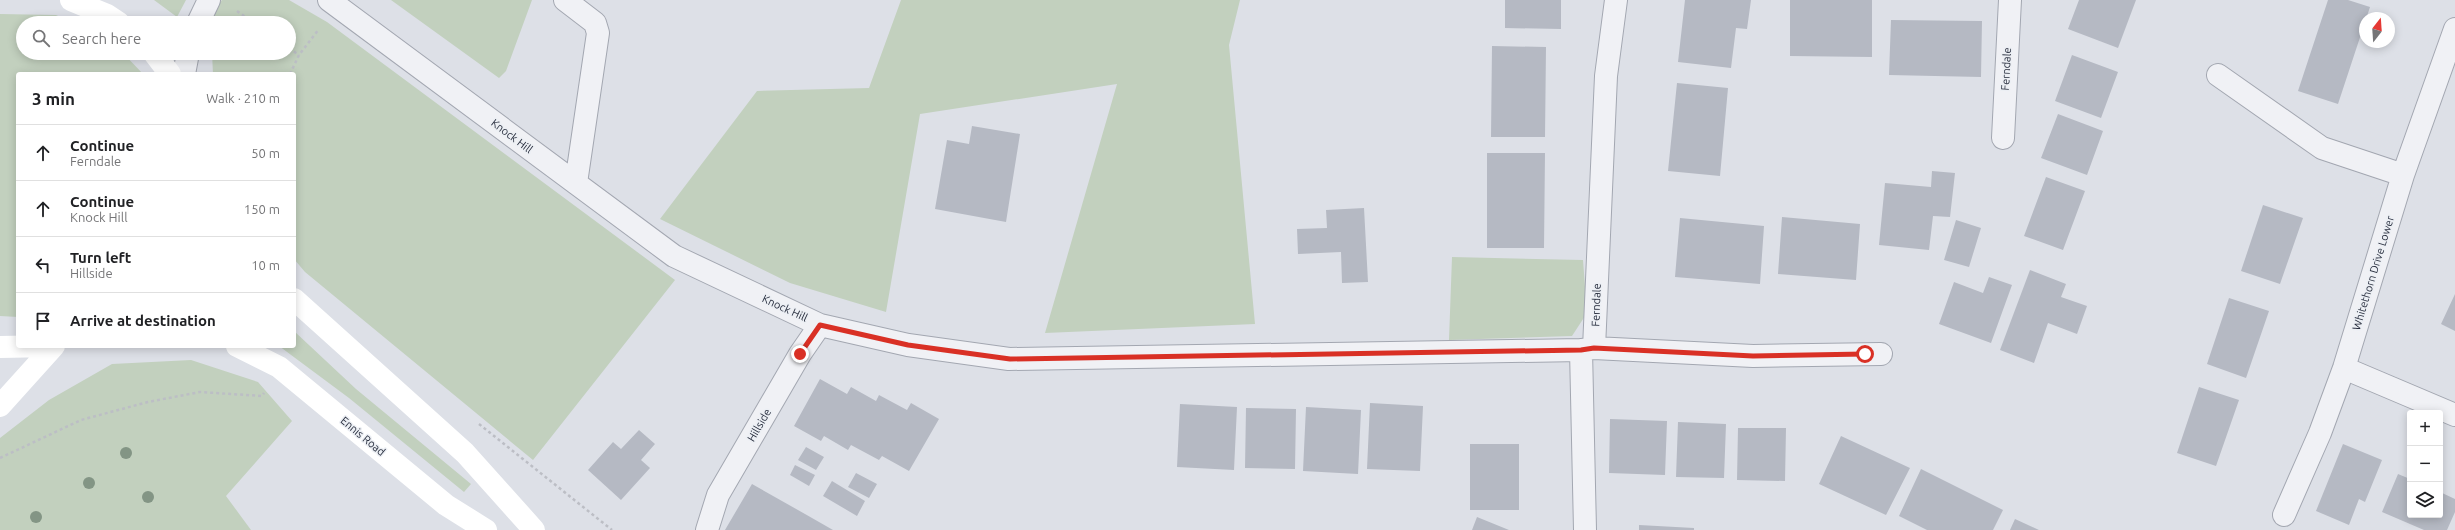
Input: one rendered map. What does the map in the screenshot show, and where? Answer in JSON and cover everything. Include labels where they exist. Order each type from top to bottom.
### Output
[{"type":"main road","points":[[71,0],[108,16]]},
{"type":"main road","points":[[159,60],[168,72]]},
{"type":"main road","points":[[296,301],[465,453],[534,530]]},
{"type":"main road","points":[[0,347],[16,347]]},
{"type":"main road","points":[[0,406],[50,348]]},
{"type":"main road","name":"Ennis Road","points":[[241,348],[279,367],[446,504],[486,530]]},
{"type":"street","points":[[201,16],[209,0]]},
{"type":"street","name":"Knock Hill","points":[[330,0],[674,256],[820,325],[908,345],[1010,359],[1588,349]]},
{"type":"street","points":[[565,0],[595,23],[598,33],[576,183]]},
{"type":"street","name":"Ferndale","points":[[1585,530],[1588,349],[1606,76],[1616,0]]},
{"type":"street","name":"Ferndale","points":[[2003,138],[2010,0]]},
{"type":"street","name":"Whitethorn Drive Lower","points":[[2284,515],[2320,432],[2344,368],[2403,175],[2455,29]]},
{"type":"street","points":[[184,72],[187,60]]},
{"type":"street","points":[[2218,76],[2322,148],[2403,175]]},
{"type":"street","name":"Hillside","points":[[707,530],[718,495],[800,354],[820,325]]},
{"type":"street","points":[[1588,349],[1753,356],[1881,354]]},
{"type":"street","points":[[2344,368],[2455,415]]},
{"type":"path","points":[[233,8],[244,16]]},
{"type":"path","points":[[291,72],[299,55],[322,25]]},
{"type":"path","points":[[0,458],[81,420],[148,402],[200,392],[262,396],[265,391]]},
{"type":"green space","points":[[154,0],[186,0],[178,16]]},
{"type":"green space","points":[[222,0],[289,0],[327,22],[675,280],[533,460],[305,272],[296,261],[296,72],[213,72],[212,60],[296,60],[296,16],[210,16],[210,13]]},
{"type":"green space","points":[[391,0],[532,0],[506,71],[499,78]]},
{"type":"green space","points":[[901,0],[1240,0],[1229,45],[1255,324],[1045,333],[1117,84],[920,114],[886,312],[790,283],[660,219],[757,91],[869,88]]},
{"type":"green space","points":[[0,14],[56,15],[58,16],[16,16],[16,60],[130,60],[141,72],[16,72],[16,317],[0,316]]},
{"type":"green space","points":[[1452,257],[1583,260],[1587,313],[1572,336],[1449,340]]},
{"type":"green space","points":[[296,333],[356,389],[471,484],[464,492],[349,398],[282,348],[296,348]]},
{"type":"green space","points":[[191,360],[258,382],[292,421],[226,496],[251,530],[0,530],[0,438],[49,400],[112,364]]},
{"type":"building","points":[[1505,0],[1561,0],[1561,29],[1505,28]]},
{"type":"building","points":[[1685,0],[1751,0],[1747,29],[1736,28],[1731,68],[1678,62]]},
{"type":"building","points":[[1790,0],[1872,0],[1872,57],[1790,56]]},
{"type":"building","points":[[2079,0],[2136,0],[2118,48],[2068,29]]},
{"type":"building","points":[[2328,0],[2348,0],[2370,7],[2368,12],[2359,12],[2359,40],[2338,104],[2298,91]]},
{"type":"building","points":[[1891,20],[1982,21],[1981,77],[1889,75]]},
{"type":"building","points":[[1492,46],[1546,47],[1545,137],[1491,137]]},
{"type":"building","points":[[2072,55],[2118,72],[2101,118],[2055,101]]},
{"type":"building","points":[[1677,83],[1728,88],[1720,176],[1668,171]]},
{"type":"building","points":[[2058,114],[2103,131],[2087,175],[2041,158]]},
{"type":"building","points":[[972,126],[1020,134],[1006,222],[935,209],[947,140],[969,144]]},
{"type":"building","points":[[1487,153],[1545,153],[1544,248],[1487,248]]},
{"type":"building","points":[[1932,171],[1955,173],[1950,217],[1933,216],[1929,250],[1879,245],[1885,183],[1931,187]]},
{"type":"building","points":[[2046,177],[2085,191],[2063,250],[2024,236]]},
{"type":"building","points":[[2263,205],[2303,218],[2280,284],[2241,271]]},
{"type":"building","points":[[1364,208],[1368,282],[1342,283],[1341,252],[1298,254],[1297,229],[1327,228],[1326,210]]},
{"type":"building","points":[[1782,217],[1860,224],[1856,280],[1778,274]]},
{"type":"building","points":[[1680,218],[1764,226],[1760,284],[1675,277]]},
{"type":"building","points":[[1956,220],[1981,228],[1969,267],[1944,260]]},
{"type":"building","points":[[2030,270],[2066,284],[2061,297],[2087,306],[2077,334],[2048,323],[2034,363],[2000,350]]},
{"type":"building","points":[[1989,277],[2012,285],[1991,343],[1939,324],[1954,282],[1983,293]]},
{"type":"building","points":[[2455,294],[2455,331],[2441,324]]},
{"type":"building","points":[[2229,298],[2269,311],[2246,378],[2207,364]]},
{"type":"building","points":[[820,379],[847,394],[851,387],[876,401],[879,395],[907,410],[911,403],[939,419],[909,471],[882,456],[879,460],[851,445],[848,450],[824,436],[821,441],[794,426]]},
{"type":"building","points":[[2199,387],[2239,400],[2216,466],[2177,453]]},
{"type":"building","points":[[1370,403],[1423,406],[1420,471],[1367,469]]},
{"type":"building","points":[[1180,404],[1237,407],[1234,470],[1177,467]]},
{"type":"building","points":[[1306,407],[1361,410],[1358,474],[1303,471]]},
{"type":"building","points":[[1246,408],[1296,409],[1295,469],[1245,468]]},
{"type":"building","points":[[1610,419],[1667,421],[1665,475],[1609,473]]},
{"type":"building","points":[[1678,422],[1726,424],[1724,478],[1676,477]]},
{"type":"building","points":[[1738,428],[1786,428],[1785,481],[1737,480]]},
{"type":"building","points":[[639,430],[655,444],[641,460],[650,468],[621,500],[588,470],[613,442],[621,449]]},
{"type":"building","points":[[1841,436],[1910,468],[1886,515],[1819,484]]},
{"type":"building","points":[[1470,444],[1519,444],[1519,510],[1470,510]]},
{"type":"building","points":[[2343,444],[2382,460],[2365,502],[2359,499],[2349,525],[2316,511]]},
{"type":"building","points":[[806,447],[824,457],[816,470],[798,460]]},
{"type":"building","points":[[795,465],[815,475],[809,486],[790,475]]},
{"type":"building","points":[[1921,469],[2003,510],[1993,530],[1927,530],[1899,516]]},
{"type":"building","points":[[856,473],[877,484],[869,498],[848,487]]},
{"type":"building","points":[[2398,474],[2407,478],[2407,518],[2443,518],[2443,493],[2455,499],[2455,512],[2447,530],[2424,530],[2382,512]]},
{"type":"building","points":[[832,481],[865,501],[857,516],[823,496]]},
{"type":"building","points":[[752,484],[805,514],[833,530],[725,530]]},
{"type":"building","points":[[1477,517],[1509,530],[1472,530]]},
{"type":"building","points":[[2015,519],[2039,530],[2010,530]]},
{"type":"building","points":[[1639,525],[1694,528],[1694,530],[1639,530]]},
{"type":"route","points":[[800,354],[820,325],[908,345],[1010,359],[1581,350],[1594,348],[1753,356],[1865,354]]}]
